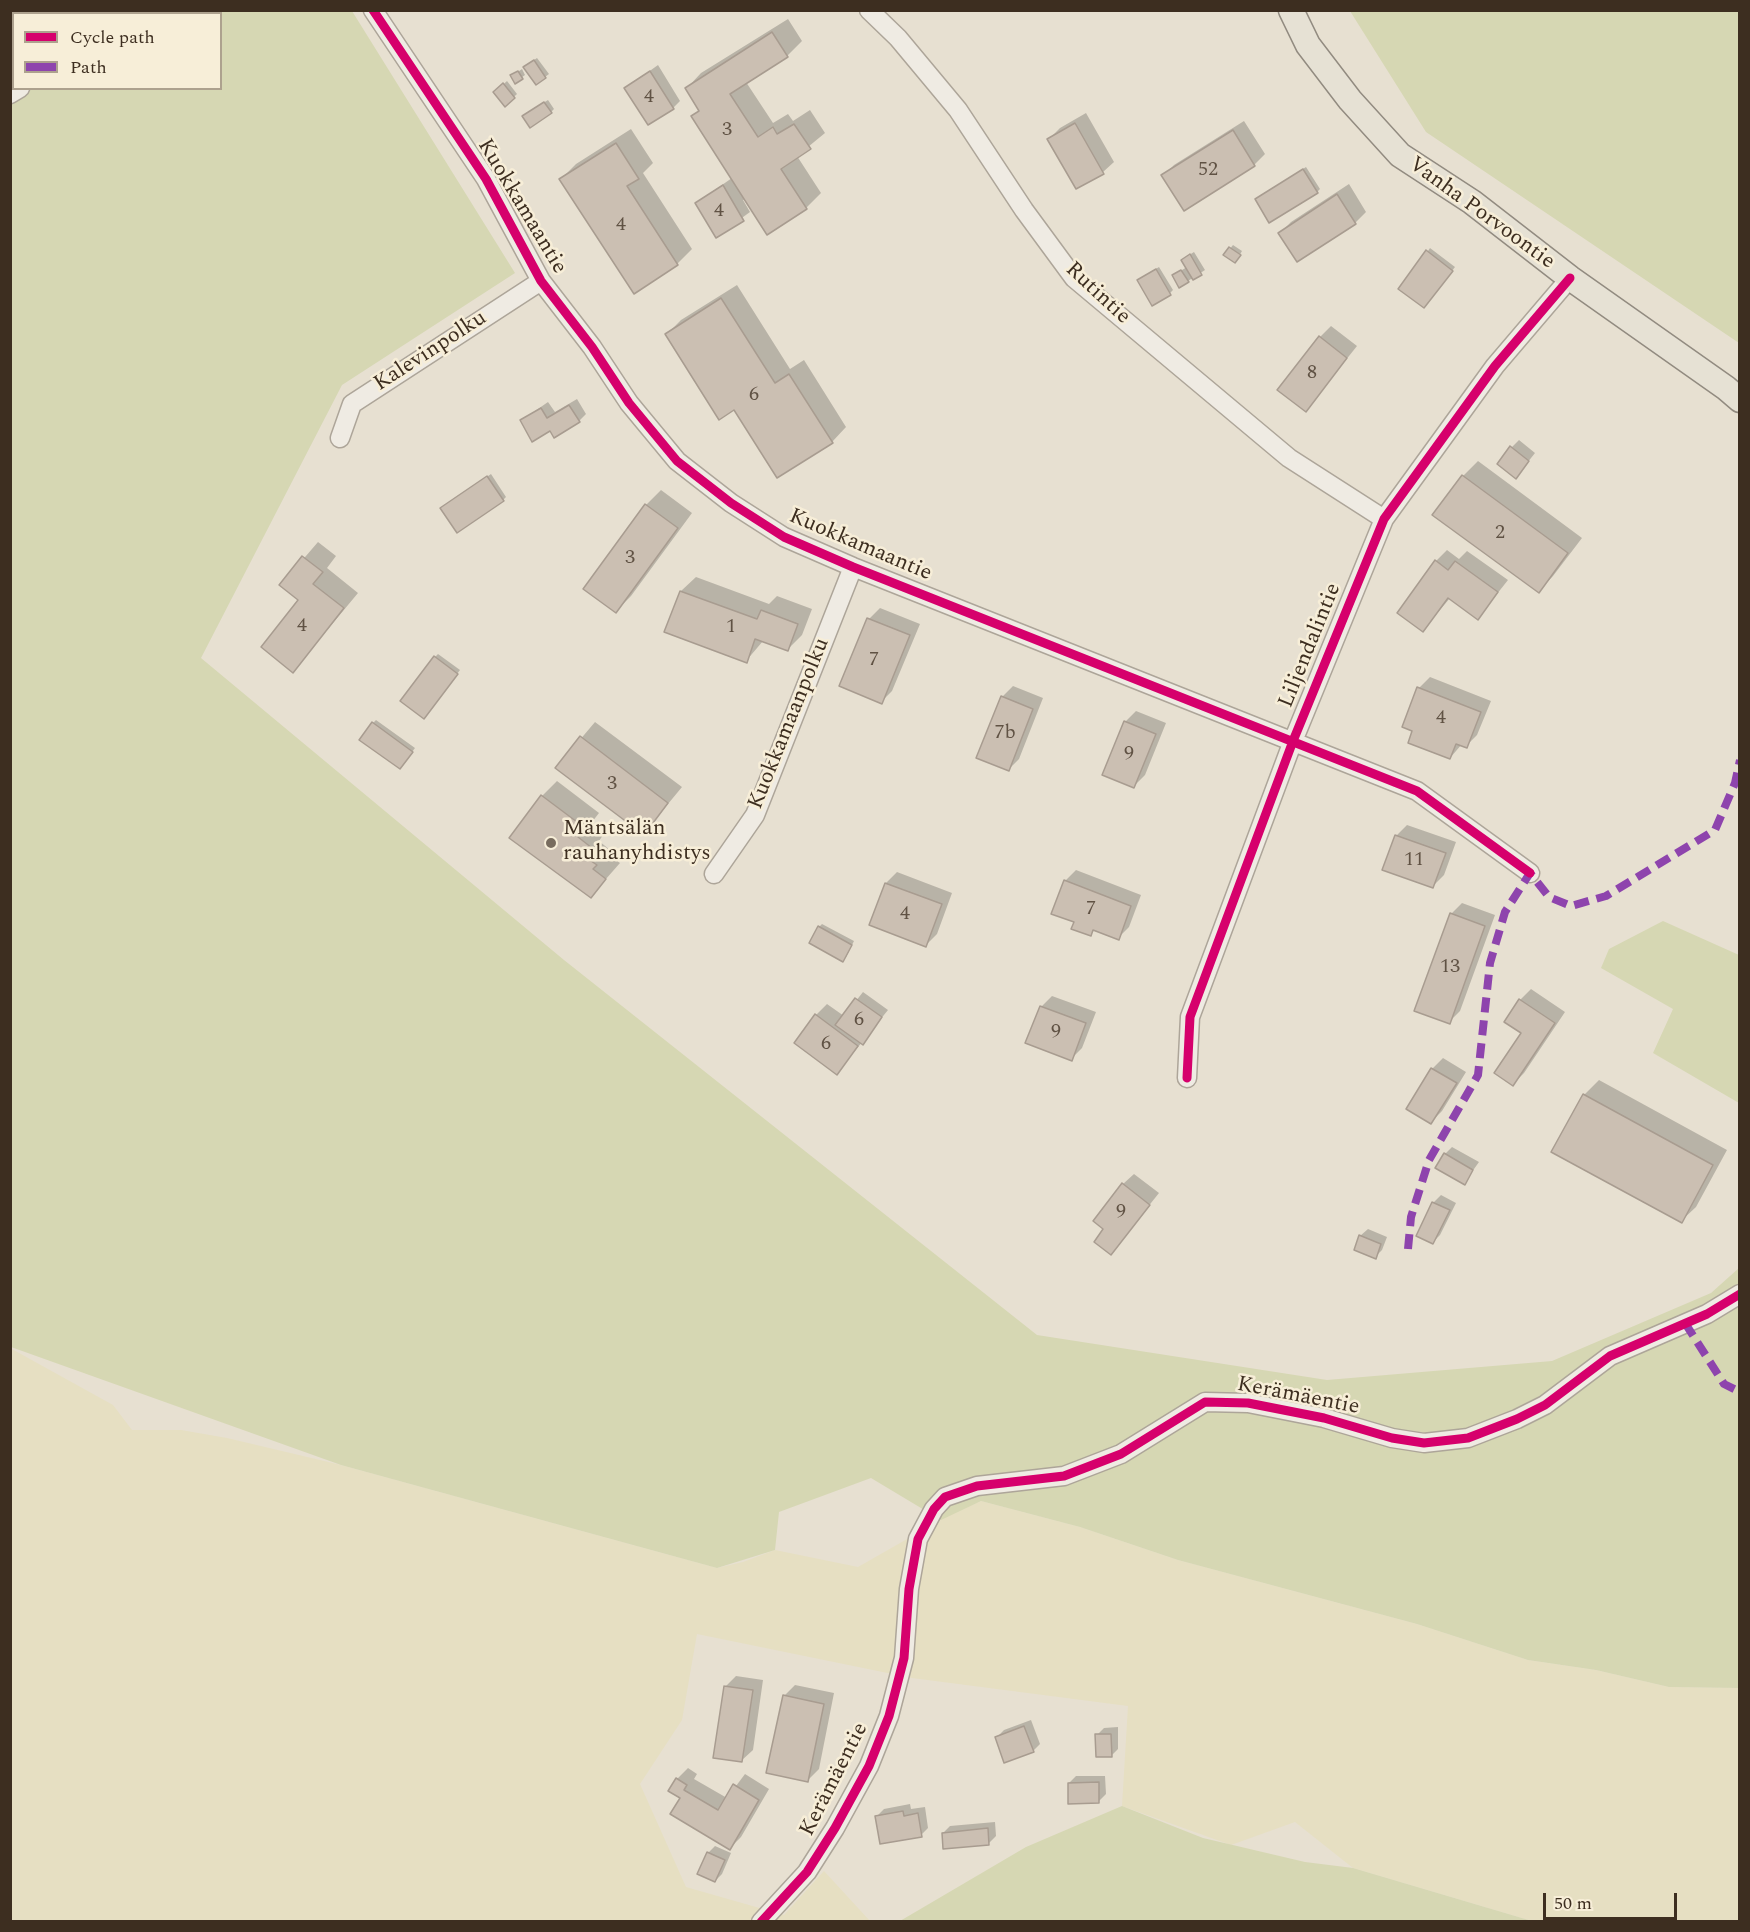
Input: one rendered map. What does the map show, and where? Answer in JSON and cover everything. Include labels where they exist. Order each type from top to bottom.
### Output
[{"type":"main road","name":"Vanha Porvoontie","points":[[1291,10],[1308,45],[1350,100],[1400,155],[1472,202],[1570,278],[1717,381],[1740,400]]},
{"type":"street","name":"Kuokkamaantie","points":[[372,10],[486,179],[541,281],[592,347],[629,403],[677,461],[731,503],[784,537],[854,567],[1417,791],[1530,873]]},
{"type":"street","name":"Rutintie","points":[[870,10],[898,38],[958,110],[1024,210],[1074,278],[1289,458],[1384,519]]},
{"type":"street","name":"Liljendalintie","points":[[1187,1078],[1190,1017],[1293,741],[1384,519],[1495,366],[1570,278]]},
{"type":"street","name":"Kalevinpolku","points":[[340,438],[352,404],[541,281]]},
{"type":"street","name":"Kuokkamaanpolku","points":[[714,874],[755,816],[854,567]]},
{"type":"street","name":"Kerämäentie","points":[[760,1922],[807,1872],[835,1828],[869,1766],[889,1716],[904,1658],[909,1589],[918,1539],[934,1509],[945,1497],[977,1486],[1064,1476],[1121,1454],[1205,1402],[1248,1403],[1324,1418],[1392,1438],[1424,1443],[1468,1438],[1517,1419],[1545,1405],[1610,1356],[1707,1314],[1740,1293]]},
{"type":"shaded area","points":[[11,11],[116,11],[12,12],[11,80]]},
{"type":"shaded area","points":[[10,1348],[113,1405],[132,1430],[181,1430],[227,1438],[341,1465],[717,1568],[743,1562],[775,1550],[858,1567],[958,1510],[981,1501],[1080,1527],[1178,1560],[1417,1624],[1528,1660],[1596,1670],[1669,1687],[1739,1688],[1739,1921],[1532,1921],[1353,1868],[1295,1822],[1231,1845],[1122,1806],[1128,1706],[912,1678],[697,1634],[682,1720],[640,1784],[686,1887],[784,1915],[824,1871],[870,1921],[11,1921]]},
{"type":"green space","points":[[116,10],[352,11],[515,273],[342,385],[201,658],[564,960],[1037,1335],[1327,1380],[1552,1361],[1711,1293],[1739,1268],[1739,1688],[1669,1687],[1596,1670],[1528,1660],[1417,1624],[1178,1560],[1080,1527],[981,1501],[941,1520],[871,1478],[779,1512],[775,1550],[717,1568],[341,1465],[11,1347],[10,80],[12,79],[12,90],[222,90],[222,12],[113,12]]},
{"type":"green space","points":[[1350,11],[1739,11],[1739,343],[1426,132]]},
{"type":"green space","points":[[1663,921],[1739,955],[1739,1103],[1653,1053],[1673,1009],[1601,968],[1609,949]]},
{"type":"green space","points":[[1122,1806],[1203,1838],[1305,1862],[1353,1868],[1532,1921],[900,1921],[1026,1847]]},
{"type":"building","points":[[772,32],[788,57],[730,94],[758,137],[773,127],[777,134],[794,124],[811,149],[781,169],[807,209],[767,235],[691,116],[699,111],[685,88]]},
{"type":"building","points":[[534,60],[546,78],[536,85],[523,67]]},
{"type":"building","points":[[518,71],[523,79],[515,84],[510,75]]},
{"type":"building","points":[[650,71],[674,109],[648,125],[624,88]]},
{"type":"building","points":[[503,83],[515,98],[505,107],[493,92]]},
{"type":"building","points":[[544,102],[552,113],[530,128],[522,116]]},
{"type":"building","points":[[1075,123],[1104,174],[1076,189],[1047,139]]},
{"type":"building","points":[[1233,130],[1255,166],[1184,211],[1161,175]]},
{"type":"building","points":[[616,143],[639,179],[627,186],[678,265],[634,294],[559,179]]},
{"type":"building","points":[[1303,169],[1318,193],[1269,223],[1255,199]]},
{"type":"building","points":[[723,185],[744,221],[716,238],[695,203]]},
{"type":"building","points":[[1337,194],[1356,224],[1297,262],[1278,233]]},
{"type":"building","points":[[1229,247],[1241,255],[1235,263],[1223,255]]},
{"type":"building","points":[[1426,250],[1453,271],[1424,308],[1398,289]]},
{"type":"building","points":[[1190,254],[1202,275],[1193,280],[1181,260]]},
{"type":"building","points":[[1156,269],[1171,295],[1152,306],[1137,280]]},
{"type":"building","points":[[1181,270],[1189,282],[1179,288],[1172,275]]},
{"type":"building","points":[[721,298],[775,383],[789,374],[833,443],[777,478],[734,410],[719,420],[665,334]]},
{"type":"building","points":[[1319,336],[1347,358],[1306,412],[1277,390]]},
{"type":"building","points":[[569,405],[580,422],[554,438],[550,431],[532,442],[520,420],[541,408],[547,418]]},
{"type":"building","points":[[1510,446],[1529,461],[1516,479],[1497,464]]},
{"type":"building","points":[[1462,475],[1568,553],[1539,593],[1432,515]]},
{"type":"building","points":[[487,476],[504,501],[457,533],[440,508]]},
{"type":"building","points":[[645,504],[678,528],[616,613],[583,589]]},
{"type":"building","points":[[302,556],[323,572],[313,584],[344,608],[293,673],[261,647],[298,600],[279,585]]},
{"type":"building","points":[[1435,560],[1448,570],[1455,561],[1498,592],[1478,620],[1448,598],[1423,632],[1397,613]]},
{"type":"building","points":[[680,591],[757,619],[761,610],[798,624],[788,651],[755,639],[747,663],[664,632]]},
{"type":"building","points":[[867,618],[910,635],[882,704],[839,686]]},
{"type":"building","points":[[434,656],[458,674],[424,719],[400,701]]},
{"type":"building","points":[[1417,687],[1481,712],[1467,748],[1456,744],[1450,759],[1408,743],[1412,731],[1402,727]]},
{"type":"building","points":[[1001,696],[1033,709],[1009,771],[976,758]]},
{"type":"building","points":[[1124,721],[1156,734],[1134,788],[1102,775]]},
{"type":"building","points":[[372,722],[413,752],[400,769],[359,740]]},
{"type":"building","points":[[580,736],[668,803],[644,835],[555,768]]},
{"type":"building","name":"Mäntsälän rauhanyhdistys","points":[[541,795],[585,828],[578,837],[592,848],[585,857],[597,865],[593,869],[606,879],[591,898],[509,838]]},
{"type":"building","points":[[1395,835],[1446,853],[1433,888],[1382,870]]},
{"type":"building","points":[[1064,880],[1131,906],[1119,940],[1093,930],[1091,936],[1071,929],[1074,922],[1051,914]]},
{"type":"building","points":[[885,883],[942,904],[926,947],[869,925]]},
{"type":"building","points":[[1450,913],[1485,926],[1450,1024],[1414,1011]]},
{"type":"building","points":[[818,926],[852,945],[843,962],[809,943]]},
{"type":"building","points":[[855,998],[882,1017],[863,1045],[835,1025]]},
{"type":"building","points":[[1519,999],[1555,1023],[1513,1086],[1494,1073],[1521,1033],[1504,1022]]},
{"type":"building","points":[[1040,1006],[1086,1023],[1072,1061],[1025,1043]]},
{"type":"building","points":[[815,1014],[858,1046],[837,1075],[794,1043]]},
{"type":"building","points":[[1431,1068],[1457,1083],[1431,1124],[1406,1109]]},
{"type":"building","points":[[1583,1094],[1713,1165],[1682,1223],[1551,1152]]},
{"type":"building","points":[[1444,1153],[1473,1170],[1465,1185],[1435,1168]]},
{"type":"building","points":[[1122,1183],[1150,1205],[1111,1255],[1094,1242],[1103,1229],[1093,1221]]},
{"type":"building","points":[[1432,1202],[1450,1210],[1433,1244],[1416,1236]]},
{"type":"building","points":[[1359,1235],[1381,1244],[1376,1259],[1354,1250]]},
{"type":"building","points":[[724,1686],[753,1690],[742,1762],[713,1758]]},
{"type":"building","points":[[783,1695],[824,1704],[808,1782],[766,1773]]},
{"type":"building","points":[[1024,1726],[1034,1752],[1004,1763],[995,1737]]},
{"type":"building","points":[[1095,1734],[1111,1734],[1112,1757],[1096,1757]]},
{"type":"building","points":[[676,1778],[687,1785],[684,1790],[718,1810],[733,1784],[759,1800],[730,1850],[670,1814],[680,1798],[668,1791]]},
{"type":"building","points":[[1099,1782],[1099,1803],[1068,1804],[1068,1783]]},
{"type":"building","points":[[903,1811],[904,1816],[918,1813],[922,1837],[880,1844],[875,1816]]},
{"type":"building","points":[[988,1828],[989,1845],[943,1849],[942,1833]]},
{"type":"building","points":[[707,1852],[725,1860],[715,1882],[697,1874]]},
{"type":"marked path","points":[[1408,1249],[1411,1217],[1429,1160],[1478,1075],[1490,963],[1505,912],[1530,873],[1549,897],[1571,906],[1606,896],[1715,830],[1735,783],[1740,760]]},
{"type":"marked path","points":[[1685,1323],[1724,1384],[1740,1392]]},
{"type":"cycle path","points":[[373,10],[486,179],[541,281],[592,347],[629,403],[677,461],[731,503],[784,537],[853,567],[1417,791],[1530,873]]},
{"type":"cycle path","points":[[1187,1078],[1190,1017],[1293,741],[1384,519],[1495,366],[1570,278]]},
{"type":"cycle path","points":[[761,1922],[807,1872],[835,1828],[869,1766],[889,1716],[904,1658],[909,1589],[918,1539],[934,1509],[945,1497],[977,1486],[1064,1476],[1121,1454],[1205,1402],[1248,1403],[1324,1418],[1392,1438],[1424,1443],[1468,1438],[1517,1419],[1545,1405],[1610,1356],[1707,1314],[1740,1294]]},
{"type":"place","name":"Mäntsälän rauhanyhdistys","points":[[551,843]]}]
